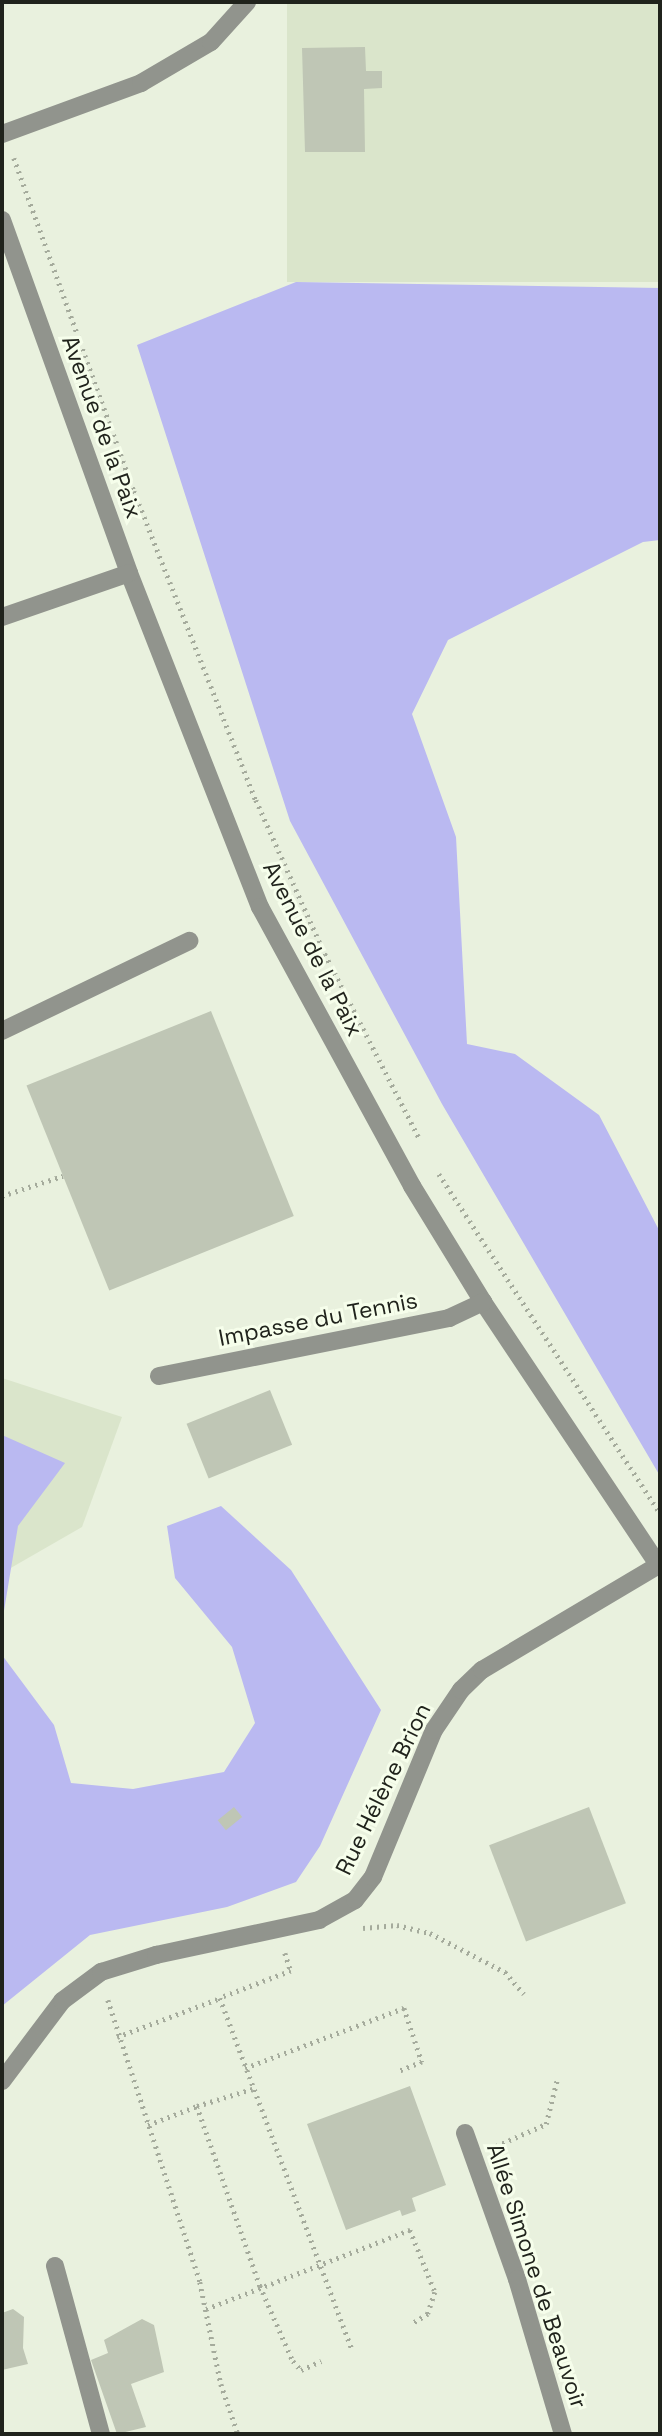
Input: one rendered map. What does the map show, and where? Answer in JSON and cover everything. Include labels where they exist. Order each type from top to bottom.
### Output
[{"type":"street","points":[[4,133],[141,83],[211,42],[247,2]]},
{"type":"street","name":"Avenue de la Paix","points":[[2,220],[129,573],[260,907],[412,1186],[483,1302],[659,1566]]},
{"type":"street","points":[[2,617],[129,573]]},
{"type":"street","points":[[2,1031],[189,941]]},
{"type":"street","name":"Impasse du Tennis","points":[[159,1376],[449,1318],[483,1302]]},
{"type":"street","name":"Rue Hélène Brion","points":[[2,2081],[62,2001],[101,1972],[319,1920],[355,1900],[373,1877],[434,1730],[461,1689],[482,1670],[659,1566]]},
{"type":"street","name":"Allée Simone de Beauvoir","points":[[465,2133],[517,2279],[563,2434]]},
{"type":"street","points":[[55,2266],[101,2434]]},
{"type":"path","points":[[4,133],[139,503],[251,788],[325,954],[425,1149]]},
{"type":"path","points":[[431,1161],[660,1513]]},
{"type":"path","points":[[2,1196],[63,1176]]},
{"type":"path","points":[[355,1900],[363,1928],[397,1925],[430,1934],[505,1972],[524,1994]]},
{"type":"path","points":[[117,2037],[291,1971],[276,1929]]},
{"type":"path","points":[[101,1972],[117,2037],[206,2309],[221,2384],[238,2434]]},
{"type":"path","points":[[220,1998],[352,2349]]},
{"type":"path","points":[[245,2067],[404,2008],[422,2062],[397,2072]]},
{"type":"path","points":[[473,2156],[547,2124],[558,2080]]},
{"type":"path","points":[[148,2125],[252,2089]]},
{"type":"path","points":[[197,2106],[261,2286],[293,2361],[301,2370],[321,2361]]},
{"type":"path","points":[[206,2309],[410,2230],[435,2292],[428,2314],[412,2324]]},
{"type":"shaded area","points":[[287,2],[660,2],[660,282],[287,282]]},
{"type":"shaded area","points":[[296,282],[660,288],[660,540],[643,542],[448,640],[412,714],[456,837],[467,1044],[515,1054],[599,1115],[660,1232],[660,1476],[442,1104],[290,821],[137,345]]},
{"type":"shaded area","points":[[2,1378],[122,1417],[82,1527],[2,1573]]},
{"type":"shaded area","points":[[2,1435],[65,1463],[18,1526],[2,1623]]},
{"type":"shaded area","points":[[221,1506],[291,1570],[381,1710],[320,1846],[296,1882],[227,1907],[90,1935],[2,2006],[2,1655],[54,1725],[71,1783],[133,1789],[224,1772],[255,1723],[232,1647],[175,1578],[167,1526]]},
{"type":"building","points":[[365,47],[366,71],[382,71],[382,88],[364,89],[365,152],[305,152],[302,48]]},
{"type":"building","points":[[211,1011],[294,1216],[109,1290],[26,1086]]},
{"type":"building","points":[[270,1390],[292,1445],[209,1478],[187,1424]]},
{"type":"building","points":[[234,1807],[242,1817],[226,1830],[218,1820]]},
{"type":"building","points":[[589,1807],[626,1903],[526,1942],[489,1845]]},
{"type":"building","points":[[410,2086],[446,2185],[412,2198],[416,2211],[402,2216],[400,2210],[346,2230],[307,2124]]},
{"type":"building","points":[[13,2309],[24,2317],[23,2348],[28,2364],[2,2370],[2,2313]]},
{"type":"building","points":[[142,2319],[154,2325],[164,2372],[131,2384],[146,2427],[117,2434],[91,2360],[108,2353],[104,2340]]}]
